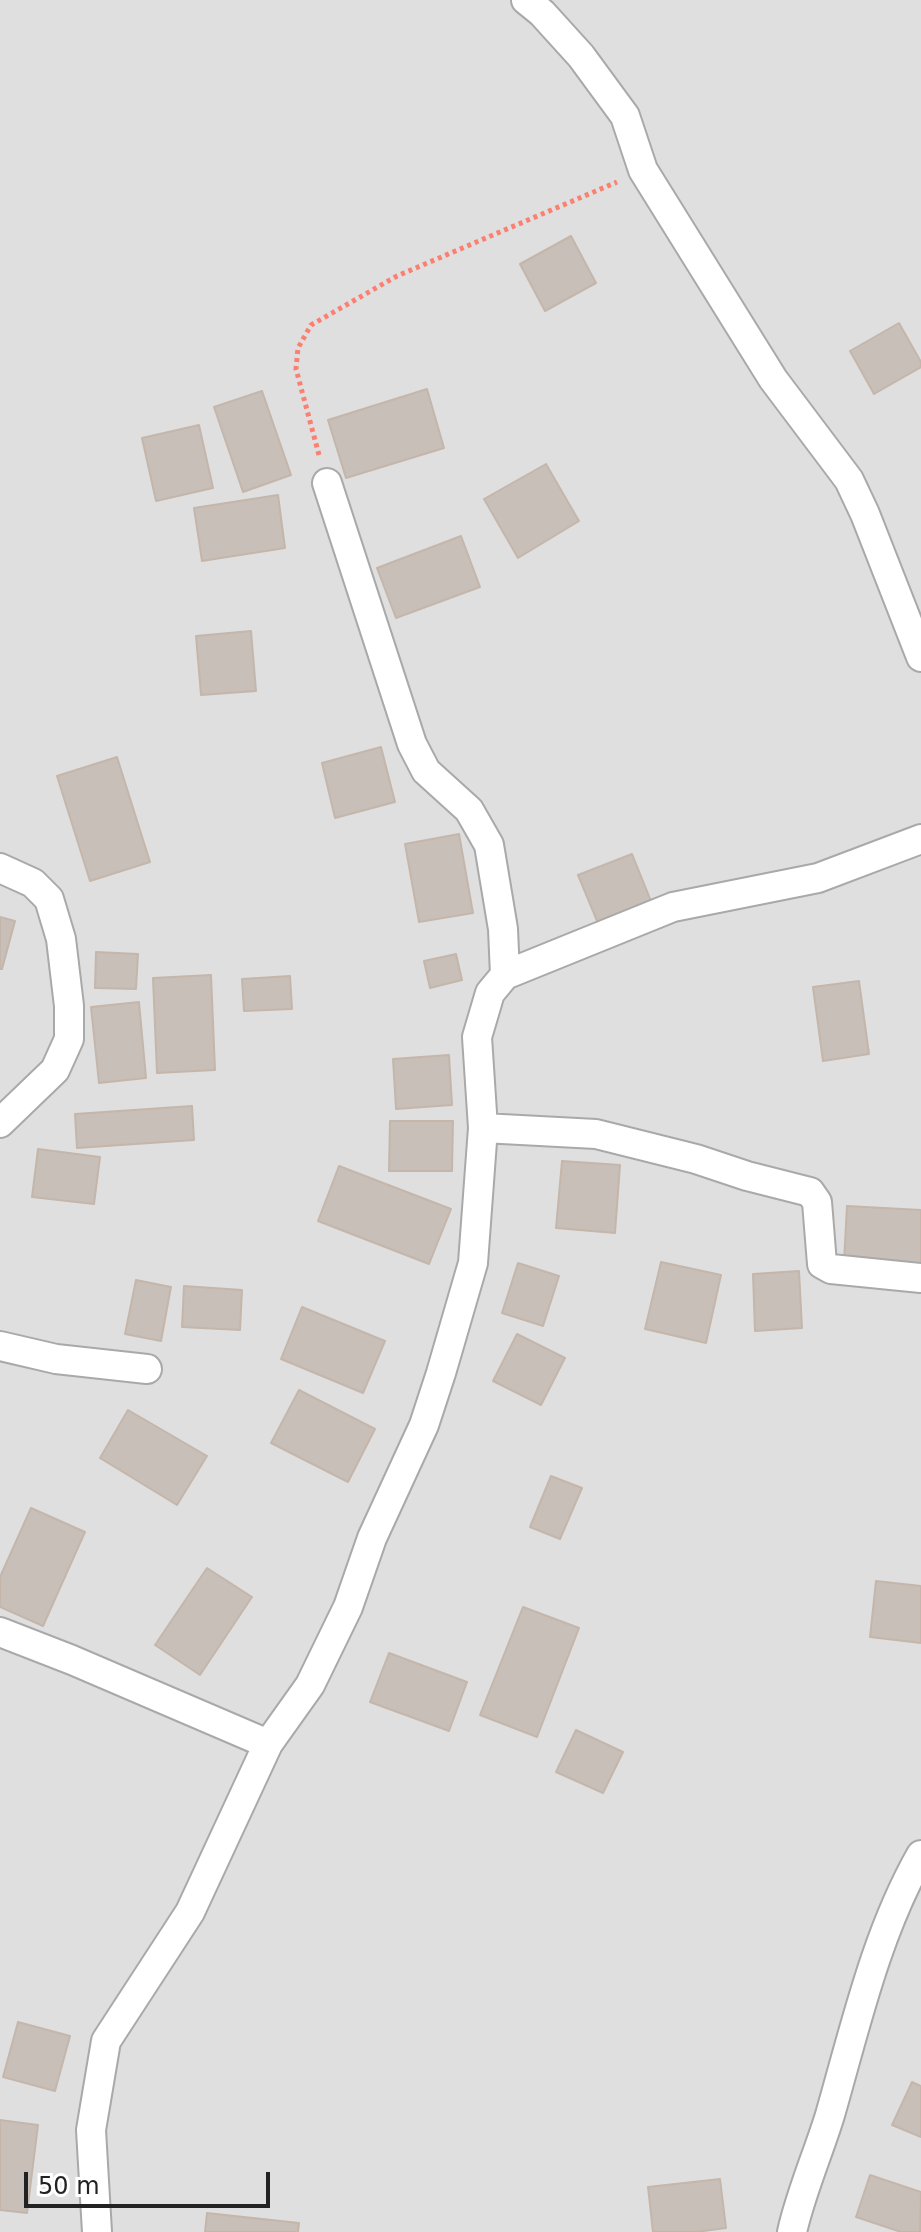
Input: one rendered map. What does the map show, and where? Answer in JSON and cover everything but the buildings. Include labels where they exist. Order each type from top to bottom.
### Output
[{"type":"street","points":[[526,0],[581,56],[625,116],[643,170],[773,379],[849,480],[921,657]]},
{"type":"street","points":[[327,483],[412,744],[426,771],[469,810],[489,845],[503,929],[505,975]]},
{"type":"street","points":[[97,2232],[91,2130],[106,2041],[190,1912],[268,1744],[310,1685],[348,1607],[372,1538],[424,1425],[473,1263],[483,1128],[477,1037],[490,993],[505,975],[673,907],[818,878],[921,839]]},
{"type":"street","points":[[0,868],[33,883],[49,899],[61,939],[69,1039],[55,1070],[0,1123]]},
{"type":"street","points":[[483,1128],[596,1134],[810,1192],[817,1202],[822,1264],[831,1269],[921,1278]]},
{"type":"street","points":[[0,1346],[56,1359],[147,1369]]},
{"type":"street","points":[[0,1632],[268,1744]]},
{"type":"street","points":[[792,2232],[871,1976],[907,1880],[921,1855]]},
{"type":"path","points":[[327,483],[296,369],[298,348],[311,325],[397,276],[643,170]]},
{"type":"shaded area","points":[[0,0],[921,0],[921,2232],[0,2232]]}]
